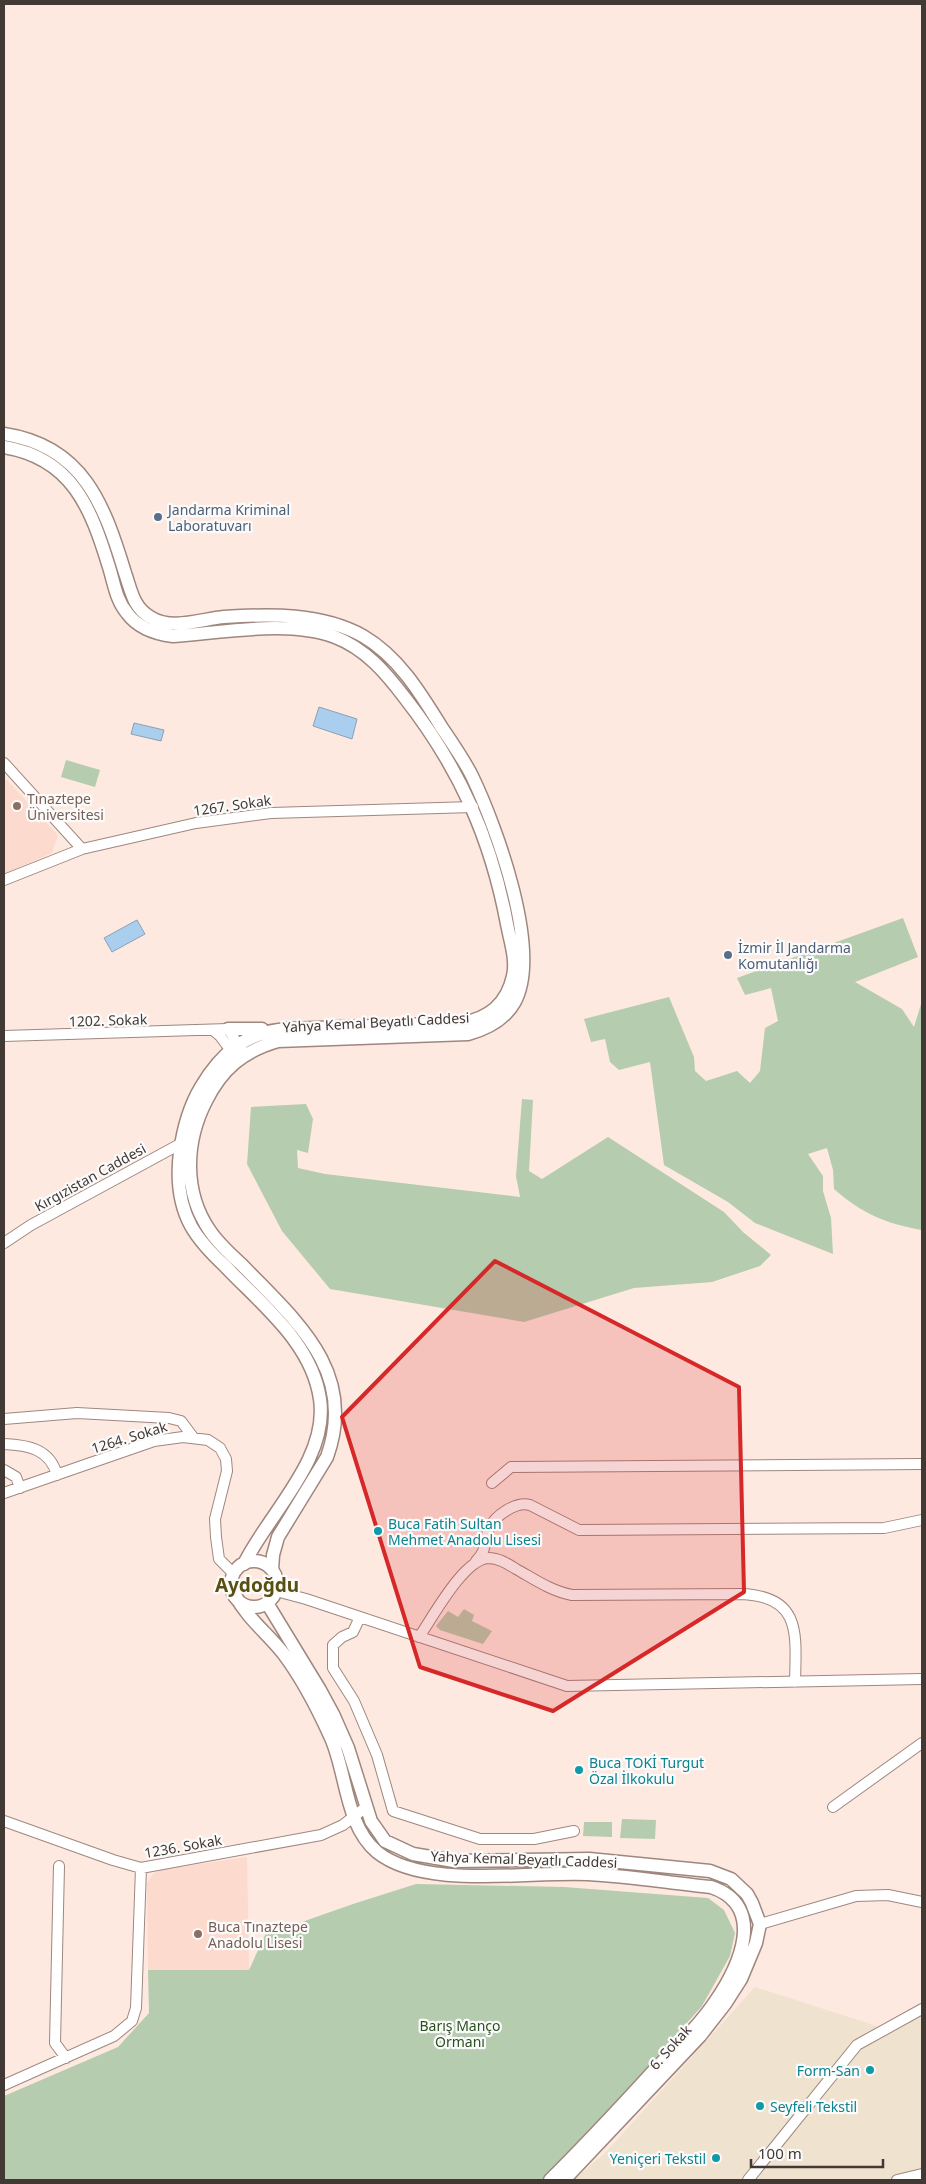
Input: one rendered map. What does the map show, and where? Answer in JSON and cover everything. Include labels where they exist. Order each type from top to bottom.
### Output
[{"type":"main road","name":"Yahya Kemal Beyatlı Caddesi","points":[[4,434],[29,440],[50,448],[71,462],[80,473],[97,497],[111,529],[131,597],[150,618],[170,623],[226,617],[301,618],[341,626],[373,642],[394,660],[423,699],[466,765],[486,808],[506,867],[518,914],[523,946],[523,978],[517,996],[508,1012],[493,1024],[468,1034],[278,1041],[237,1052]]},
{"type":"main road","name":"Yahya Kemal Beyatlı Caddesi","points":[[4,447],[42,459],[62,472],[70,480],[82,498],[99,536],[116,594],[127,614],[136,623],[152,632],[173,636],[250,628],[313,632],[334,637],[353,646],[371,658],[386,673],[419,716],[462,784],[472,808],[498,887],[512,950],[514,974],[500,1004],[493,1012],[474,1021],[287,1029],[262,1032],[237,1052],[212,1090],[187,1142],[179,1165],[180,1190],[190,1224],[204,1245],[296,1342],[312,1370],[320,1397],[321,1418],[313,1452],[244,1564]]},
{"type":"main road","points":[[228,1030],[287,1029]]},
{"type":"main road","name":"Yahya Kemal Beyatlı Caddesi","points":[[187,1142],[190,1177],[195,1200],[204,1221],[224,1248],[309,1338],[322,1359],[333,1392],[335,1426],[327,1458],[278,1537],[273,1555],[272,1570]]},
{"type":"main road","points":[[259,1562],[272,1570],[276,1576],[276,1591],[267,1603],[253,1607],[246,1605],[235,1595],[232,1588],[234,1574],[244,1564],[259,1562]]},
{"type":"main road","name":"Yahya Kemal Beyatlı Caddesi","points":[[235,1595],[244,1611],[283,1653],[310,1696],[339,1759],[354,1817],[364,1836],[376,1851],[396,1863],[414,1869],[455,1875],[587,1874],[711,1887],[728,1894],[734,1900],[744,1921]]},
{"type":"main road","name":"Yahya Kemal Beyatlı Caddesi","points":[[267,1603],[306,1665],[333,1714],[348,1748],[373,1825],[385,1841],[413,1854],[454,1861],[589,1859],[710,1871],[722,1874],[740,1886],[747,1894],[758,1918]]},
{"type":"main road","name":"6. Sokak","points":[[564,2180],[603,2141],[717,2015],[746,1969],[756,1943],[758,1918]]},
{"type":"main road","name":"6. Sokak","points":[[550,2180],[600,2130],[680,2044],[715,2002],[734,1970],[744,1935],[744,1921]]},
{"type":"street","points":[[4,763],[82,849]]},
{"type":"street","name":"1267. Sokak","points":[[4,880],[82,849],[196,823],[271,813],[472,808]]},
{"type":"street","points":[[213,1030],[237,1052]]},
{"type":"street","points":[[228,1030],[237,1052]]},
{"type":"street","name":"1202. Sokak","points":[[4,1036],[228,1030]]},
{"type":"street","name":"Kırgızistan Caddesi","points":[[4,1243],[31,1225],[187,1142]]},
{"type":"street","points":[[4,1418],[77,1413],[169,1418],[181,1421],[189,1429],[193,1437]]},
{"type":"street","name":"1264. Sokak","points":[[4,1493],[154,1441],[193,1437],[213,1442],[220,1448],[226,1459],[227,1471],[215,1519],[216,1537],[220,1558],[234,1574]]},
{"type":"street","points":[[4,1444],[26,1447],[44,1454],[52,1461],[57,1475]]},
{"type":"street","points":[[492,1483],[511,1467],[922,1464]]},
{"type":"street","points":[[4,1470],[16,1476],[20,1488]]},
{"type":"street","points":[[419,1637],[461,1576],[485,1550],[491,1525],[513,1505],[530,1504],[579,1530],[884,1528],[922,1520]]},
{"type":"street","points":[[476,1561],[487,1558],[499,1560],[549,1588],[572,1595],[741,1594],[765,1596],[783,1608],[793,1622],[796,1633],[795,1682]]},
{"type":"street","points":[[276,1591],[567,1686],[922,1679]]},
{"type":"street","points":[[360,1617],[353,1632],[342,1637],[333,1645],[333,1668],[354,1701],[377,1755],[393,1811],[480,1839],[534,1839],[574,1831]]},
{"type":"street","points":[[833,1807],[922,1743]]},
{"type":"street","name":"1236. Sokak","points":[[4,1821],[113,1860],[141,1868],[321,1835],[344,1825],[366,1807]]},
{"type":"street","points":[[59,1866],[55,2044],[66,2058]]},
{"type":"street","points":[[4,2085],[114,2036],[132,2020],[136,2008],[141,1868]]},
{"type":"street","points":[[758,1918],[856,1896],[888,1894],[922,1902]]},
{"type":"street","points":[[748,2180],[858,2045],[922,2009]]},
{"type":"street","points":[[897,2180],[922,2174]]},
{"type":"highlighted area","points":[[495,1261],[739,1387],[744,1592],[553,1711],[420,1667],[342,1417]]},
{"type":"shaded area","name":"Tınaztepe Üniversitesi","points":[[4,777],[58,835],[52,853],[4,874]]},
{"type":"shaded area","name":"Buca Tınaztepe Anadolu Lisesi","points":[[247,1857],[249,1970],[148,1970],[147,1883],[153,1874],[160,1870]]},
{"type":"shaded area","points":[[755,1987],[883,2028],[922,2007],[922,2180],[573,2180],[606,2152]]},
{"type":"green space","points":[[66,760],[100,770],[95,787],[61,777]]},
{"type":"green space","points":[[903,918],[918,957],[855,982],[902,1009],[914,1027],[922,1001],[922,1230],[885,1221],[855,1205],[834,1189],[833,1170],[827,1148],[808,1154],[823,1176],[823,1191],[831,1218],[833,1254],[755,1223],[728,1202],[664,1165],[650,1062],[619,1070],[610,1062],[605,1039],[591,1042],[584,1019],[669,997],[694,1057],[695,1071],[706,1081],[737,1071],[750,1083],[760,1071],[765,1028],[778,1021],[771,988],[745,995],[737,978]]},
{"type":"green space","points":[[522,1099],[533,1100],[529,1171],[542,1179],[608,1137],[724,1212],[743,1232],[771,1255],[760,1266],[712,1282],[634,1288],[524,1322],[330,1289],[282,1231],[247,1164],[251,1107],[306,1104],[313,1119],[308,1153],[297,1150],[298,1168],[325,1174],[520,1197],[516,1176]]},
{"type":"green space","points":[[464,1609],[474,1615],[472,1621],[492,1631],[483,1644],[440,1630],[436,1626],[448,1611],[458,1617]]},
{"type":"green space","points":[[622,1819],[656,1820],[655,1839],[620,1838]]},
{"type":"green space","points":[[584,1822],[612,1822],[612,1837],[583,1836]]},
{"type":"green space","name":"Barış Manço Ormanı","points":[[416,1884],[564,1887],[708,1898],[724,1910],[735,1933],[730,1956],[702,2006],[566,2158],[542,2180],[4,2180],[4,2096],[118,2047],[149,2013],[148,1970],[249,1970],[265,1935]]},
{"type":"water","points":[[319,707],[357,719],[352,739],[313,726]]},
{"type":"water","points":[[134,723],[164,730],[161,741],[131,734]]},
{"type":"water","points":[[137,920],[145,934],[112,952],[104,938]]},
{"type":"place","name":"Jandarma Kriminal Laboratuvarı","points":[[158,517]]},
{"type":"place","name":"Tınaztepe Üniversitesi","points":[[17,806]]},
{"type":"place","name":"İzmir İl Jandarma Komutanlığı","points":[[728,955]]},
{"type":"place","name":"Buca Fatih Sultan Mehmet Anadolu Lisesi","points":[[378,1531]]},
{"type":"place","name":"Buca TOKİ Turgut Özal İlkokulu","points":[[579,1770]]},
{"type":"place","name":"Buca Tınaztepe Anadolu Lisesi","points":[[198,1934]]},
{"type":"place","name":"Form-San","points":[[870,2070]]},
{"type":"place","name":"Seyfeli Tekstil","points":[[760,2106]]},
{"type":"place","name":"Yeniçeri Tekstil","points":[[716,2158]]},
{"type":"district","name":"Aydoğdu","points":[[257,1585]]}]
